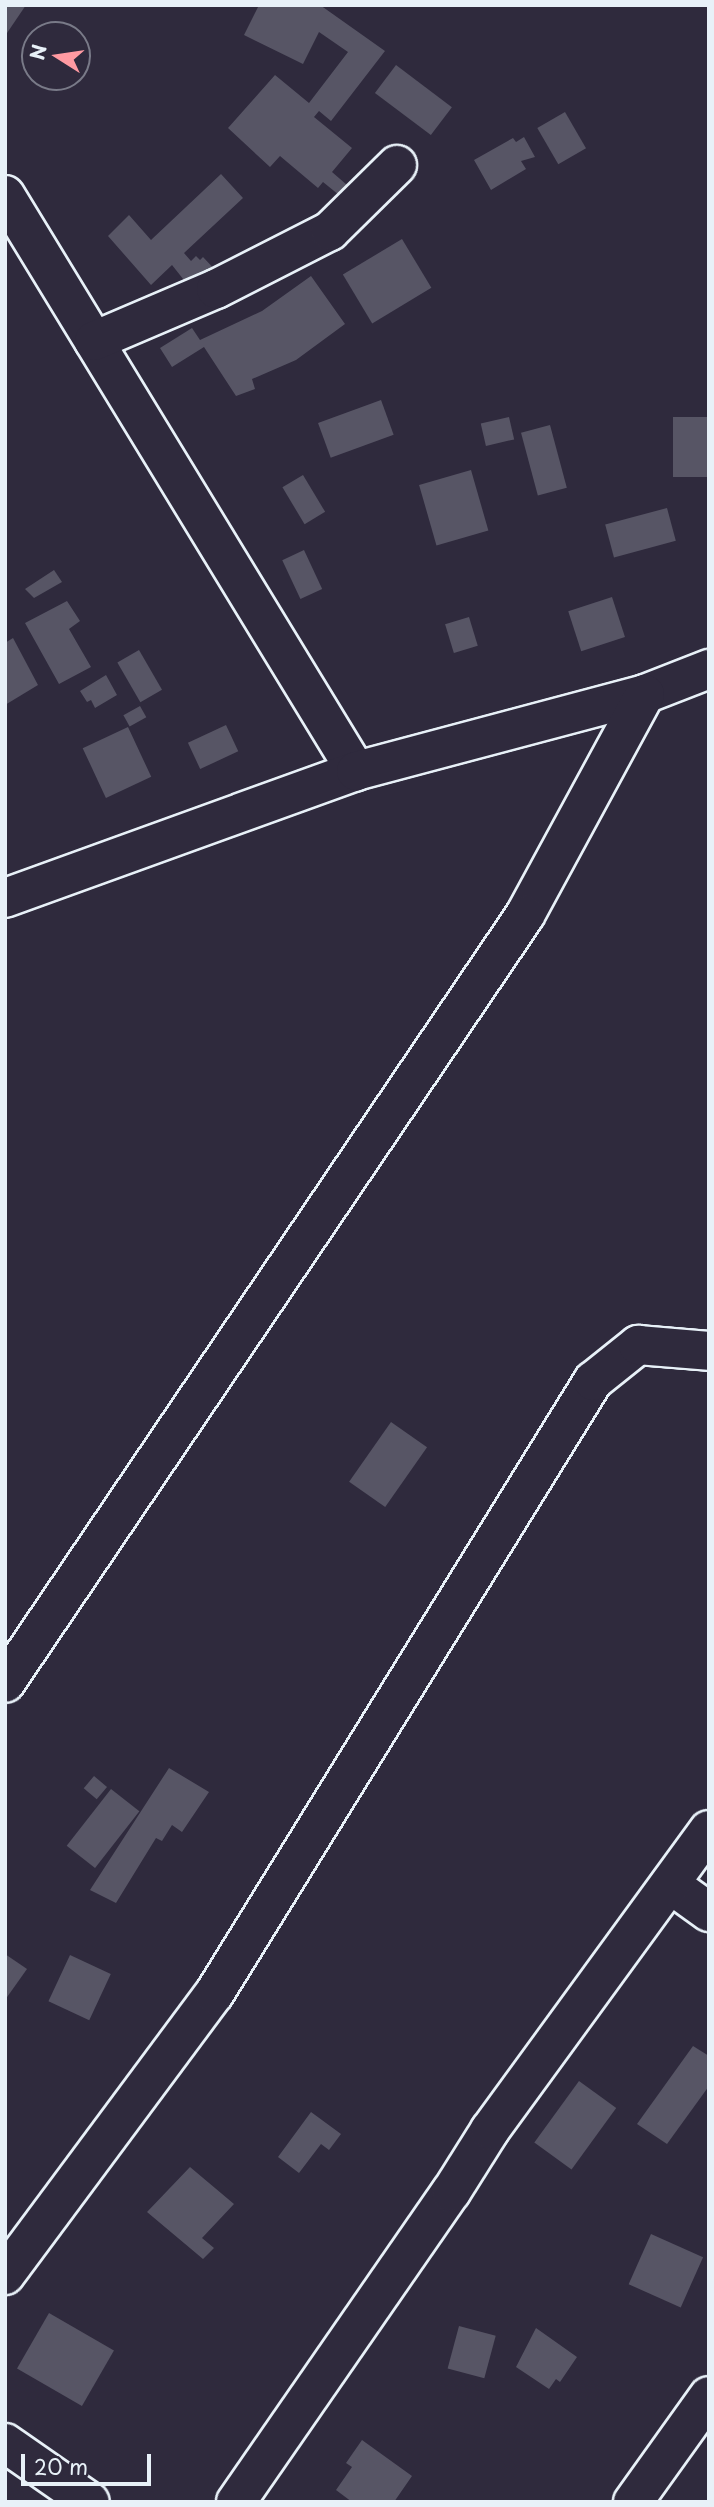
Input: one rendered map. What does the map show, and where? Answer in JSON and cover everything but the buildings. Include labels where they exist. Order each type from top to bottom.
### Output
[{"type":"street","points":[[94,341],[216,289],[330,231],[397,165]]},
{"type":"street","points":[[5,195],[356,771]]},
{"type":"street","points":[[5,898],[356,771],[645,694],[709,669]]},
{"type":"street","points":[[5,1683],[525,915],[645,694]]},
{"type":"street","points":[[5,2275],[214,1994],[593,1381],[638,1345],[709,1351]]},
{"type":"street","points":[[236,2502],[490,2130],[709,1830]]},
{"type":"street","points":[[670,1884],[709,1912]]},
{"type":"street","points":[[633,2502],[709,2396]]},
{"type":"street","points":[[5,2443],[90,2502]]}]
